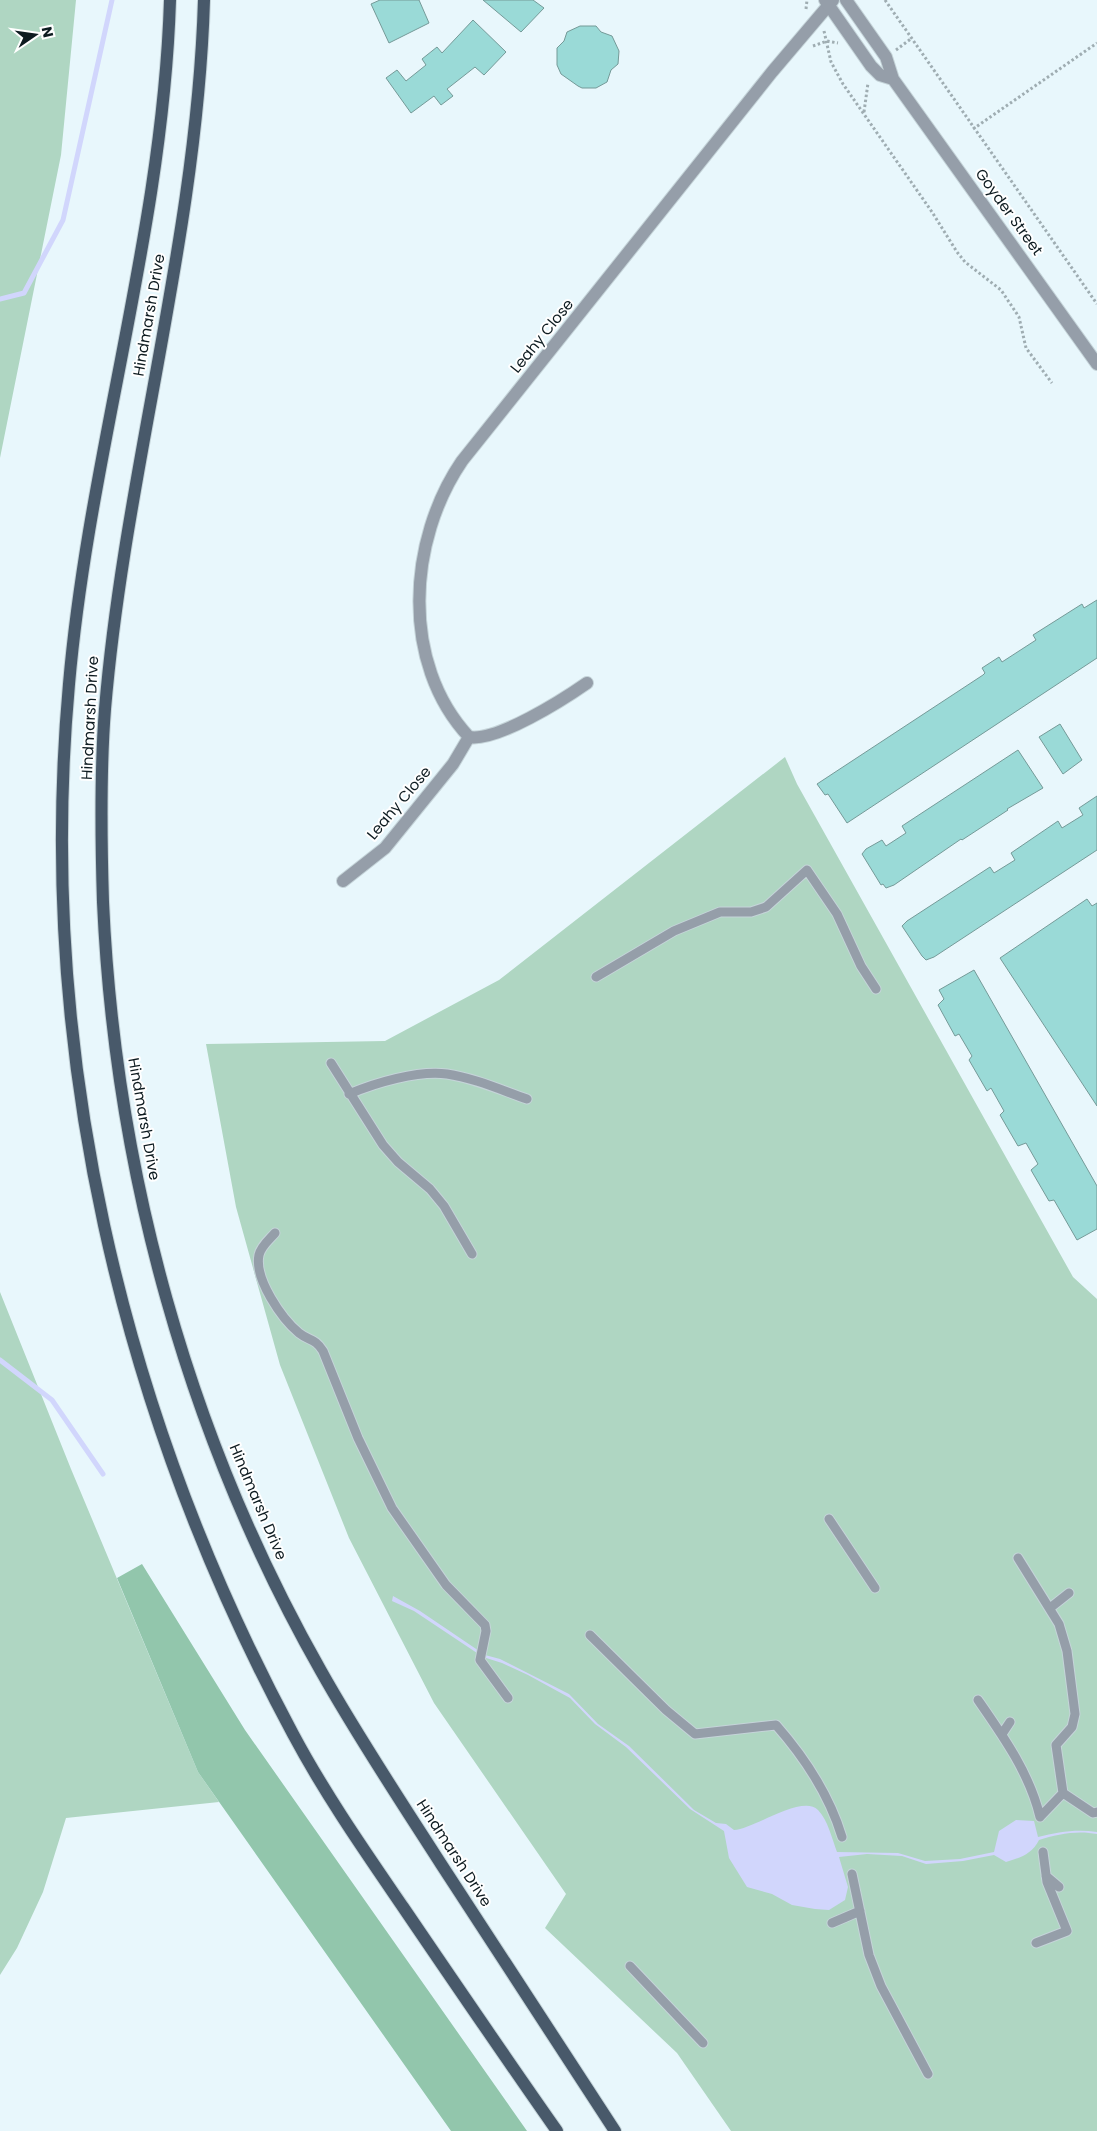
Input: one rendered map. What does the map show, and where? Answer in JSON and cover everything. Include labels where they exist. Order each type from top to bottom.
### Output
[{"type":"main road","points":[[165,0],[170,16]]},
{"type":"main road","name":"Hindmarsh Drive","points":[[170,0],[164,90],[149,204],[89,530],[76,618],[64,745],[62,848],[65,959],[77,1071],[92,1170],[115,1274],[157,1421],[209,1558],[252,1655],[296,1739],[358,1841],[557,2131]]},
{"type":"main road","name":"Hindmarsh Drive","points":[[204,0],[199,90],[186,197],[112,624],[104,718],[102,870],[106,958],[122,1096],[136,1178],[170,1314],[196,1391],[219,1456],[281,1596],[320,1670],[366,1746],[614,2131]]},
{"type":"street","name":"Goyder Street","points":[[846,0],[886,56],[894,79],[1097,364]]},
{"type":"street","name":"Goyder Street","points":[[828,2],[871,66],[880,75],[894,79]]},
{"type":"street","name":"Leahy Close","points":[[343,880],[385,848],[453,764],[469,737],[454,718],[440,692],[432,671],[422,630],[419,586],[421,562],[426,539],[440,498],[462,461],[828,2]]},
{"type":"street","points":[[469,737],[486,736],[545,711],[588,683]]},
{"type":"lane","points":[[596,977],[674,931],[704,918],[720,912],[751,912],[766,908],[807,870],[837,914],[861,966],[876,990]]},
{"type":"lane","points":[[330,1062],[383,1145],[398,1162],[430,1189],[444,1206],[472,1254]]},
{"type":"lane","points":[[349,1094],[383,1082],[408,1077],[445,1074],[479,1082],[527,1099]]},
{"type":"lane","points":[[275,1233],[261,1248],[258,1256],[264,1281],[274,1303],[283,1318],[301,1335],[316,1342],[323,1351],[358,1438],[392,1508],[446,1584],[485,1625],[486,1631],[480,1660],[508,1698]]},
{"type":"lane","points":[[829,1519],[875,1588]]},
{"type":"lane","points":[[1018,1558],[1050,1608],[1062,1631],[1075,1699],[1074,1723],[1056,1745],[1063,1793],[1093,1813],[1097,1812]]},
{"type":"lane","points":[[1050,1608],[1069,1593]]},
{"type":"lane","points":[[590,1635],[666,1710],[695,1734],[776,1725],[798,1750],[820,1785],[834,1812],[842,1837]]},
{"type":"lane","points":[[978,1700],[1009,1743],[1040,1817],[1063,1793]]},
{"type":"lane","points":[[1002,1734],[1010,1722]]},
{"type":"lane","points":[[1036,1943],[1067,1931],[1046,1876],[1043,1852]]},
{"type":"lane","points":[[852,1874],[869,1956],[881,1986],[928,2074]]},
{"type":"lane","points":[[1046,1876],[1060,1887]]},
{"type":"lane","points":[[832,1922],[860,1911]]},
{"type":"lane","points":[[630,1966],[703,2043]]},
{"type":"path","points":[[885,0],[973,129],[1097,304]]},
{"type":"path","points":[[825,32],[835,71],[957,252],[965,262],[1001,290],[1019,317],[1026,348],[1052,384]]},
{"type":"path","points":[[812,47],[827,41],[845,44]]},
{"type":"path","points":[[973,129],[1097,43]]},
{"type":"path","points":[[864,112],[868,75]]},
{"type":"green space","points":[[0,0],[76,0],[61,155],[0,458]]},
{"type":"green space","points":[[785,757],[797,784],[1073,1277],[1097,1299],[1097,2131],[731,2131],[677,2053],[545,1928],[566,1894],[434,1703],[349,1538],[280,1365],[236,1207],[206,1044],[385,1041],[499,980]]},
{"type":"green space","points":[[0,1292],[71,1469],[198,1772],[219,1802],[66,1818],[43,1892],[17,1948],[0,1975]]},
{"type":"green space","points":[[142,1564],[245,1730],[527,2131],[451,2131],[198,1772],[117,1578]]},
{"type":"water","points":[[393,1596],[420,1611],[485,1655],[500,1659],[569,1694],[598,1724],[629,1746],[694,1810],[716,1823],[726,1824],[734,1830],[790,1809],[811,1806],[818,1810],[824,1819],[837,1852],[898,1853],[925,1861],[960,1859],[994,1852],[999,1831],[1016,1820],[1034,1821],[1038,1837],[1074,1831],[1097,1832],[1097,1834],[1060,1834],[1039,1840],[1033,1849],[1025,1855],[1006,1862],[994,1855],[963,1861],[926,1864],[902,1856],[867,1854],[839,1857],[848,1887],[845,1900],[829,1910],[792,1905],[772,1894],[747,1887],[729,1858],[724,1831],[690,1809],[626,1747],[595,1724],[570,1698],[528,1675],[483,1657],[414,1611],[392,1601]]},
{"type":"building","points":[[380,0],[419,0],[429,23],[389,43],[371,4]]},
{"type":"building","points":[[483,0],[533,0],[544,8],[521,32]]},
{"type":"building","points":[[473,20],[506,52],[484,75],[475,67],[447,89],[453,96],[441,105],[434,96],[411,113],[386,78],[397,70],[406,81],[426,65],[422,59],[437,47],[442,53]]},
{"type":"building","points":[[580,26],[596,26],[601,32],[612,36],[619,51],[618,64],[611,70],[607,82],[596,88],[582,88],[578,86],[561,74],[557,65],[557,48],[564,41],[567,32]]},
{"type":"building","points":[[1097,600],[1097,658],[847,823],[828,794],[825,795],[817,784],[983,675],[985,673],[982,668],[999,657],[1002,662],[1036,640],[1033,635],[1082,604],[1084,608]]},
{"type":"building","points":[[1060,724],[1082,760],[1063,774],[1039,737]]},
{"type":"building","points":[[1018,750],[1043,788],[1007,809],[894,885],[886,888],[883,884],[881,885],[862,854],[866,849],[882,840],[886,846],[906,833],[902,826]]},
{"type":"building","points":[[1097,796],[1097,850],[934,957],[926,960],[922,956],[902,926],[907,921],[990,867],[994,873],[1015,860],[1011,853],[1058,821],[1062,828],[1083,815],[1079,808]]},
{"type":"building","points":[[1087,899],[1092,906],[1097,903],[1097,1106],[1000,958]]},
{"type":"building","points":[[974,970],[1097,1186],[1097,1229],[1077,1240],[1054,1200],[1049,1201],[1031,1170],[1038,1164],[1026,1143],[1018,1146],[1000,1115],[1004,1111],[991,1088],[987,1091],[969,1060],[972,1056],[959,1034],[955,1036],[938,1005],[944,999],[939,990]]},
{"type":"waterway","points":[[0,299],[24,293],[63,220],[112,0]]},
{"type":"waterway","points":[[0,1360],[52,1400],[103,1474]]}]
